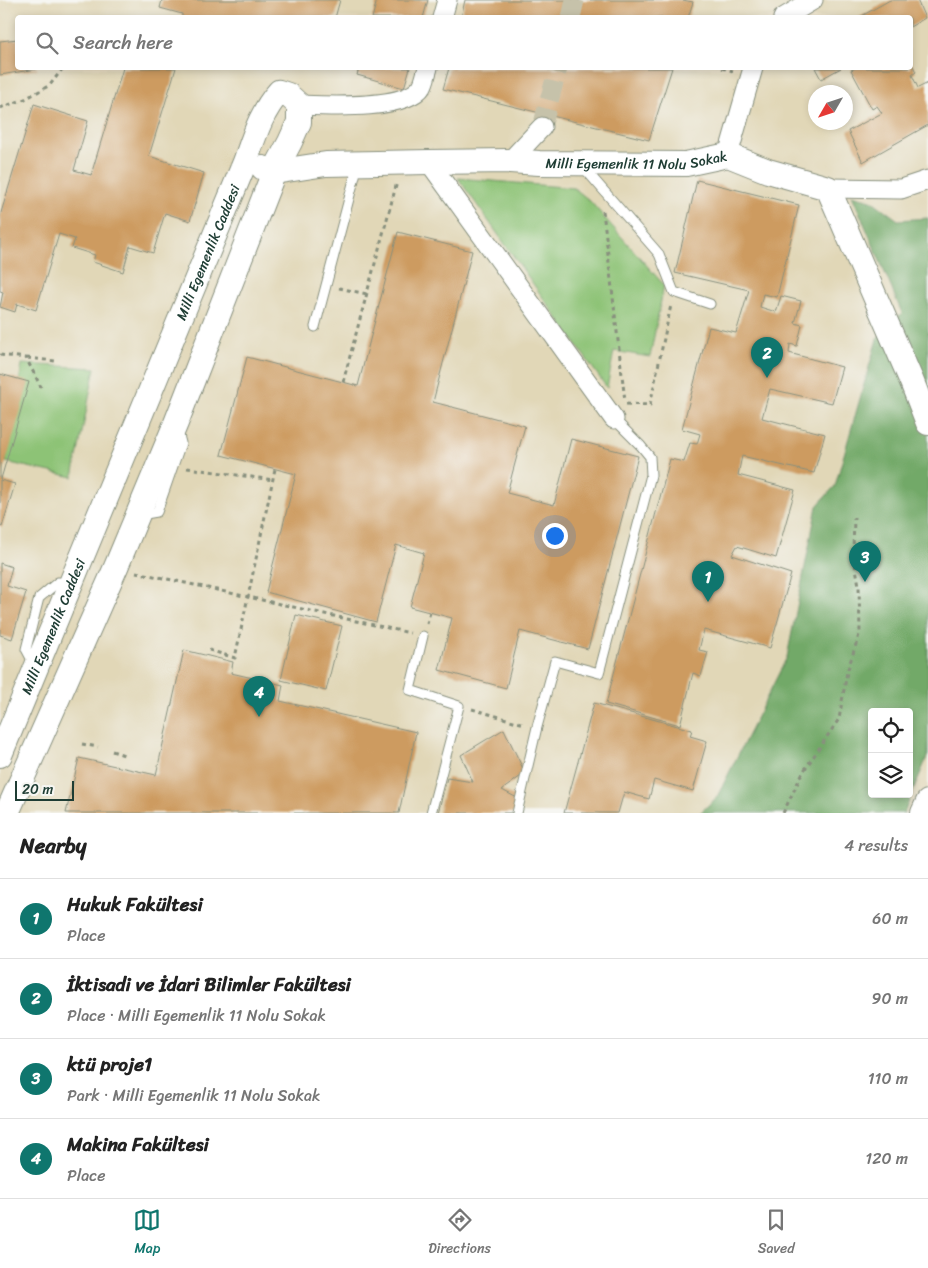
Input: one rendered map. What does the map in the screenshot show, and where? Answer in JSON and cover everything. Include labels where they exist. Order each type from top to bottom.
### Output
[{"type":"street","points":[[443,15],[446,0]]},
{"type":"street","points":[[787,15],[813,0]]},
{"type":"street","points":[[7,813],[116,567],[176,423],[274,172],[299,122],[299,105],[352,107],[406,98],[422,86],[427,70]]},
{"type":"street","points":[[728,155],[752,70]]},
{"type":"street","name":"Milli Egemenlik Caddesi","points":[[0,755],[268,104],[279,92],[288,95],[299,105]]},
{"type":"street","points":[[510,161],[542,127]]},
{"type":"street","name":"Milli Egemenlik 11 Nolu Sokak","points":[[274,172],[326,164],[357,163],[510,161],[539,163],[686,164],[728,155],[768,171],[828,188]]},
{"type":"street","points":[[245,162],[274,172]]},
{"type":"street","points":[[429,162],[614,420]]},
{"type":"street","points":[[928,180],[901,189],[828,188],[912,382],[928,424]]},
{"type":"street","points":[[923,813],[928,802]]},
{"type":"lane","points":[[578,162],[659,254],[674,292],[710,304]]},
{"type":"lane","points":[[315,327],[357,163]]},
{"type":"lane","points":[[517,813],[555,661],[599,673],[651,476],[650,457],[614,420]]},
{"type":"lane","points":[[137,516],[157,512],[182,443],[176,423]]},
{"type":"lane","points":[[424,636],[410,690],[458,706],[431,813]]},
{"type":"path","points":[[0,108],[25,99],[50,85],[61,70]]},
{"type":"path","points":[[343,382],[399,174]]},
{"type":"path","points":[[602,210],[625,404]]},
{"type":"path","points":[[326,286],[367,294]]},
{"type":"path","points":[[650,405],[674,292]]},
{"type":"path","points":[[0,355],[56,361]]},
{"type":"path","points":[[26,358],[41,387]]},
{"type":"path","points":[[174,466],[273,480]]},
{"type":"path","points":[[209,650],[234,658],[276,469]]},
{"type":"path","points":[[783,813],[803,772],[839,719],[847,672],[860,632],[858,586],[853,550],[854,517]]},
{"type":"path","points":[[116,567],[247,598],[424,636]]},
{"type":"path","points":[[458,706],[537,727]]},
{"type":"path","points":[[82,744],[98,747]]},
{"type":"path","points":[[112,751],[124,756]]},
{"type":"shaded area","points":[[0,0],[928,0],[928,813],[0,813]]},
{"type":"green space","points":[[458,178],[574,188],[589,200],[664,285],[650,357],[614,351],[607,388]]},
{"type":"green space","points":[[852,195],[871,200],[898,220],[928,218],[928,755],[913,791],[913,708],[868,708],[868,798],[910,798],[904,813],[700,813],[717,797],[787,657],[817,506],[835,486],[877,339],[902,313]]},
{"type":"green space","points":[[22,364],[95,368],[73,477],[6,462]]},
{"type":"building","points":[[162,0],[340,0],[336,15],[182,15],[160,8]]},
{"type":"building","points":[[377,0],[428,0],[424,15],[373,15]]},
{"type":"building","points":[[465,0],[683,0],[693,2],[689,15],[462,15]]},
{"type":"building","points":[[890,0],[917,0],[925,18],[913,25],[913,15],[863,15]]},
{"type":"building","points":[[15,39],[15,70],[31,70],[0,75],[0,41]]},
{"type":"building","points":[[913,66],[916,72],[912,75],[918,88],[928,83],[928,125],[863,162],[848,131],[882,113],[877,106],[872,109],[851,70],[913,70]]},
{"type":"building","points":[[122,70],[175,70],[149,156],[204,173],[190,221],[165,213],[153,253],[130,246],[123,272],[93,262],[95,255],[72,248],[75,239],[59,234],[36,310],[17,304],[15,312],[0,307],[3,292],[0,291],[0,216],[34,104],[88,121],[74,170],[91,175]]},
{"type":"building","points":[[358,70],[409,70],[404,88],[357,75]]},
{"type":"building","points":[[448,70],[671,70],[649,140],[443,89]]},
{"type":"building","points":[[816,70],[837,70],[821,79]]},
{"type":"building","points":[[697,180],[799,205],[777,297],[763,294],[760,307],[776,312],[781,296],[801,301],[795,323],[802,325],[797,346],[790,344],[789,353],[842,367],[832,403],[770,389],[762,418],[825,434],[814,473],[742,456],[738,475],[795,490],[776,558],[737,546],[732,555],[791,574],[770,648],[704,630],[699,650],[708,652],[701,676],[693,673],[680,725],[606,704],[670,459],[684,462],[690,443],[697,444],[700,434],[682,429],[709,327],[736,333],[749,290],[675,273]]},
{"type":"building","points":[[398,232],[472,251],[433,402],[525,426],[507,493],[554,505],[571,439],[638,456],[588,649],[520,631],[506,688],[439,670],[452,618],[410,607],[424,553],[396,545],[376,622],[266,592],[296,474],[221,455],[247,357],[358,386]]},
{"type":"building","points":[[0,374],[29,382],[1,479],[0,479]]},
{"type":"building","points":[[0,480],[15,484],[2,527],[0,526]]},
{"type":"building","points":[[0,563],[12,567],[7,586],[26,592],[12,639],[0,635]]},
{"type":"building","points":[[296,615],[342,626],[326,691],[281,680]]},
{"type":"building","points":[[184,650],[233,662],[231,673],[283,685],[280,701],[416,732],[399,813],[66,813],[79,758],[156,775]]},
{"type":"building","points":[[594,703],[692,730],[690,736],[707,741],[693,791],[654,780],[649,799],[624,792],[618,813],[564,813]]},
{"type":"building","points":[[504,729],[525,773],[502,790],[519,799],[516,813],[438,813],[447,778],[473,782],[461,755]]},
{"type":"tunnel","points":[[572,15],[575,0]]},
{"type":"tunnel","points":[[542,127],[557,70]]},
{"type":"place","name":"İktisadi ve İdari Bilimler Fakültesi","points":[[767,378]]},
{"type":"place","name":"ktü proje1","points":[[865,582]]},
{"type":"place","name":"Hukuk Fakültesi","points":[[708,602]]},
{"type":"place","name":"Makina Fakültesi","points":[[259,717]]}]
